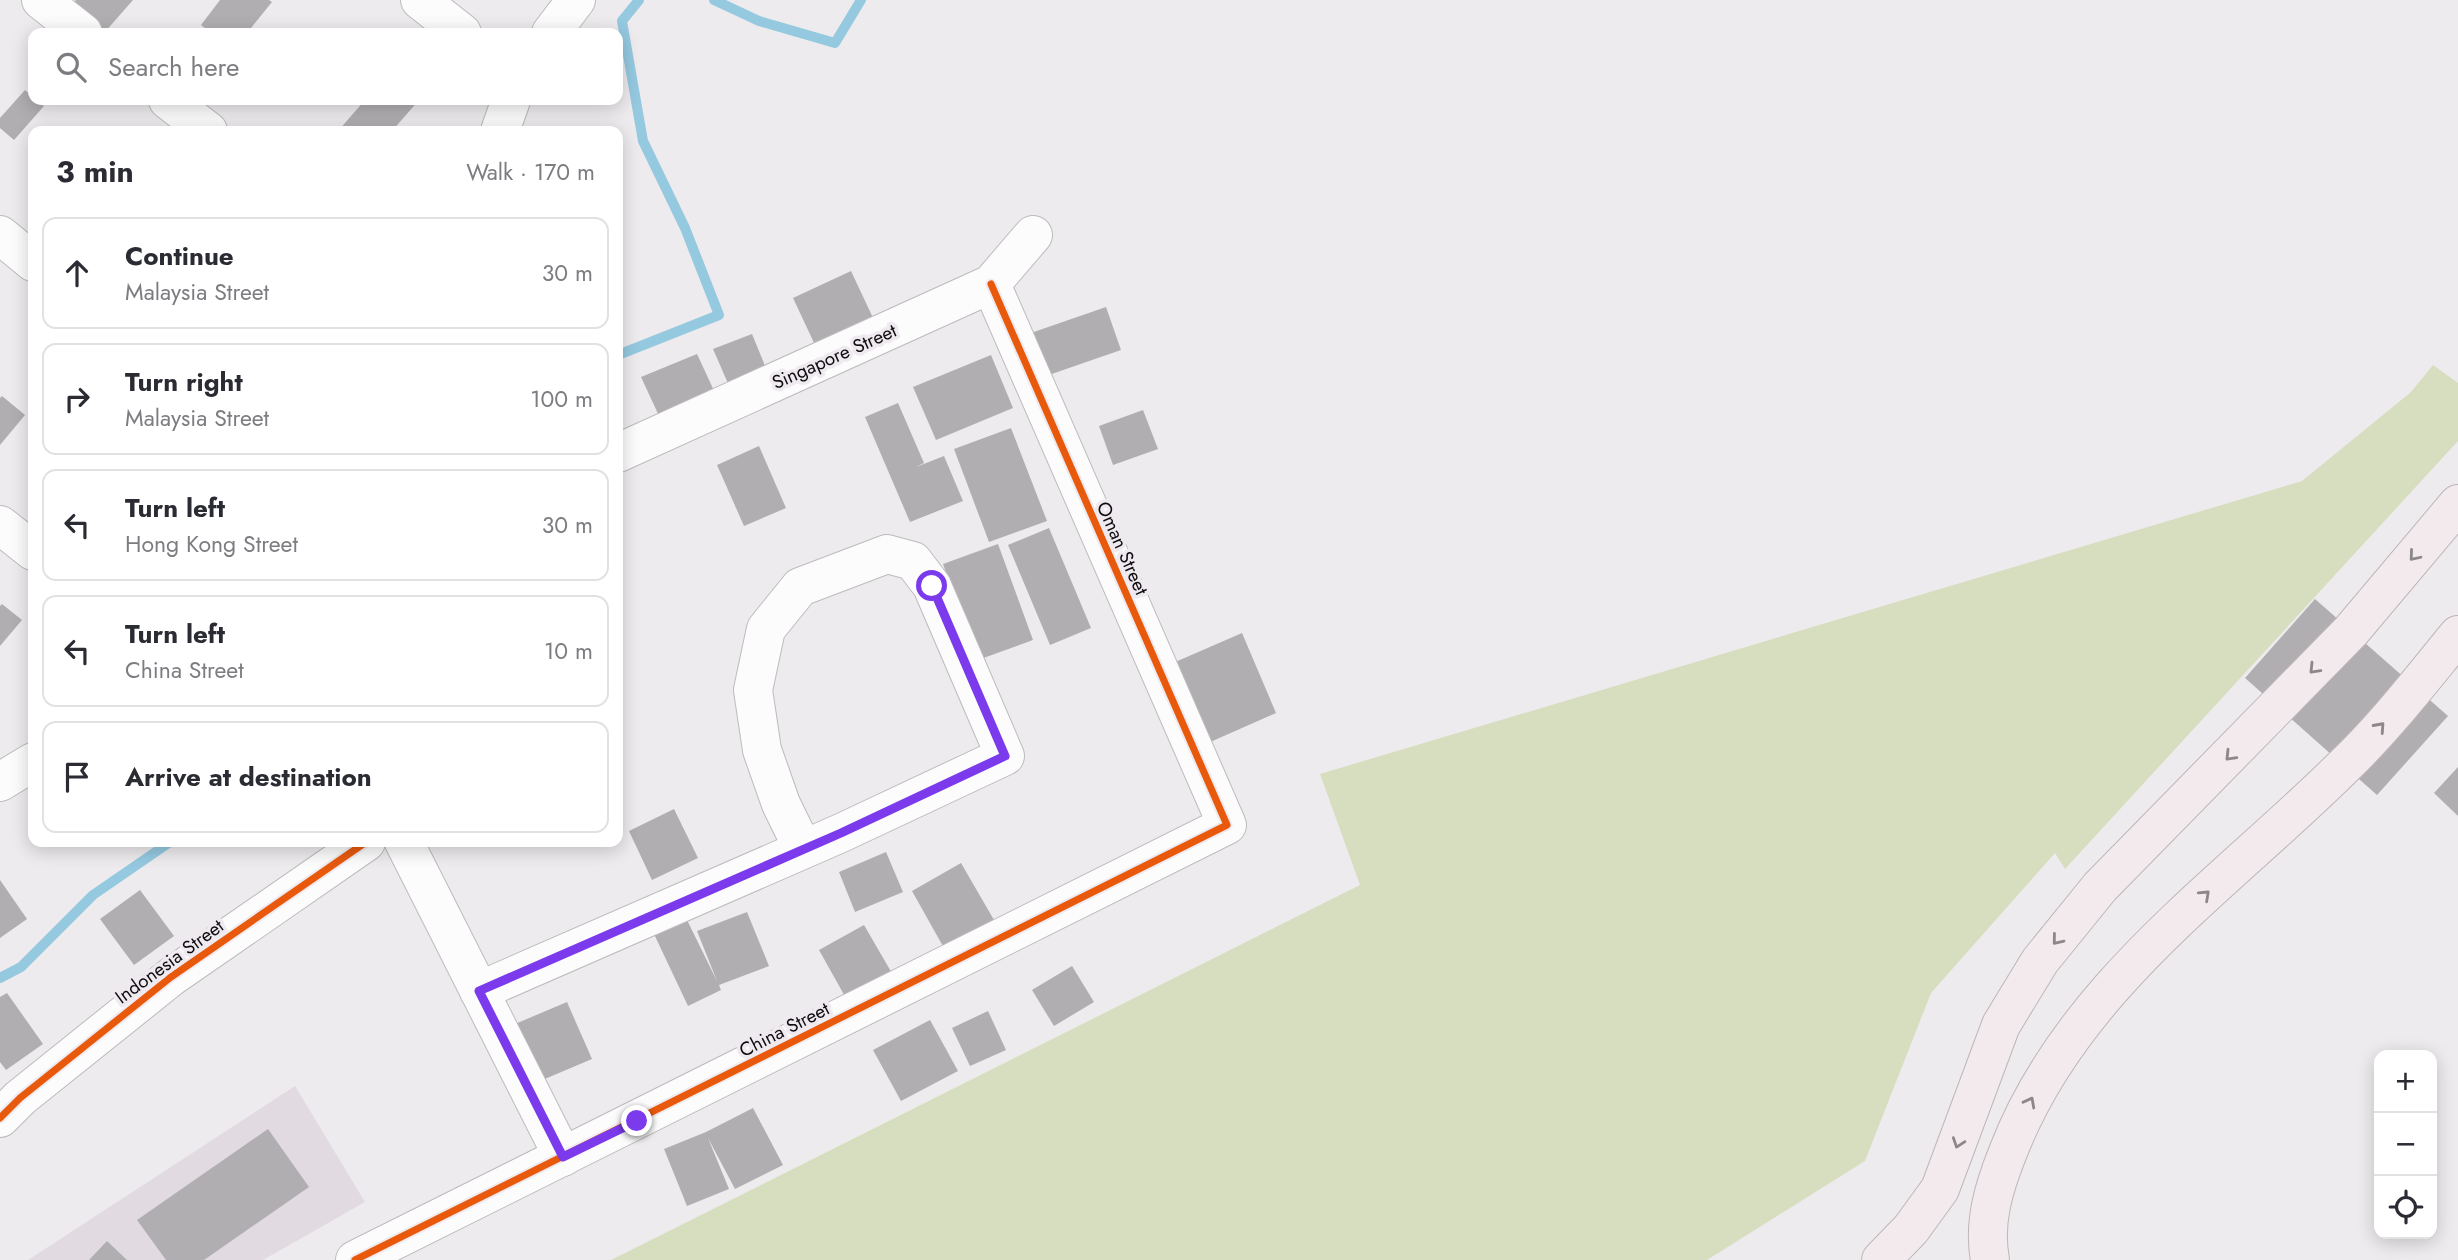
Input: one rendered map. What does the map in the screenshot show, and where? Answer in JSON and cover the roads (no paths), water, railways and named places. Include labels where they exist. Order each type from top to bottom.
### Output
[{"type":"highway","points":[[1881,1260],[1911,1228],[1940,1189],[2001,1025],[2040,961],[2101,887],[2351,631],[2458,504]]},
{"type":"highway","points":[[1990,1260],[1987,1236],[1989,1210],[1997,1181],[2029,1104],[2073,1033],[2155,941],[2344,766],[2458,635]]},
{"type":"street","points":[[41,0],[77,28]]},
{"type":"street","points":[[420,0],[456,28]]},
{"type":"street","points":[[555,28],[576,0]]},
{"type":"street","points":[[174,105],[202,126]]},
{"type":"street","points":[[502,126],[509,105]]},
{"type":"street","points":[[524,105],[529,126]]},
{"type":"street","points":[[0,235],[28,258]]},
{"type":"street","name":"Singapore Street","points":[[623,451],[991,284],[1032,235]]},
{"type":"street","name":"Oman Street","points":[[991,284],[1227,825]]},
{"type":"street","points":[[0,525],[28,547]]},
{"type":"street","points":[[479,991],[803,849],[1005,756],[932,586],[913,561],[887,554],[800,587],[766,629],[753,690],[762,750],[781,804],[803,849]]},
{"type":"street","points":[[0,782],[28,765]]},
{"type":"street","name":"China Street","points":[[355,1260],[1227,825]]},
{"type":"street","name":"Indonesia Street","points":[[0,1118],[20,1098],[171,976],[359,847]]},
{"type":"street","points":[[407,847],[563,1157]]},
{"type":"waterway","points":[[623,353],[719,315],[685,228],[643,141],[622,21],[639,0]]},
{"type":"waterway","points":[[714,0],[759,21],[835,43],[861,0]]},
{"type":"waterway","points":[[0,978],[21,967],[93,895],[163,847]]}]
